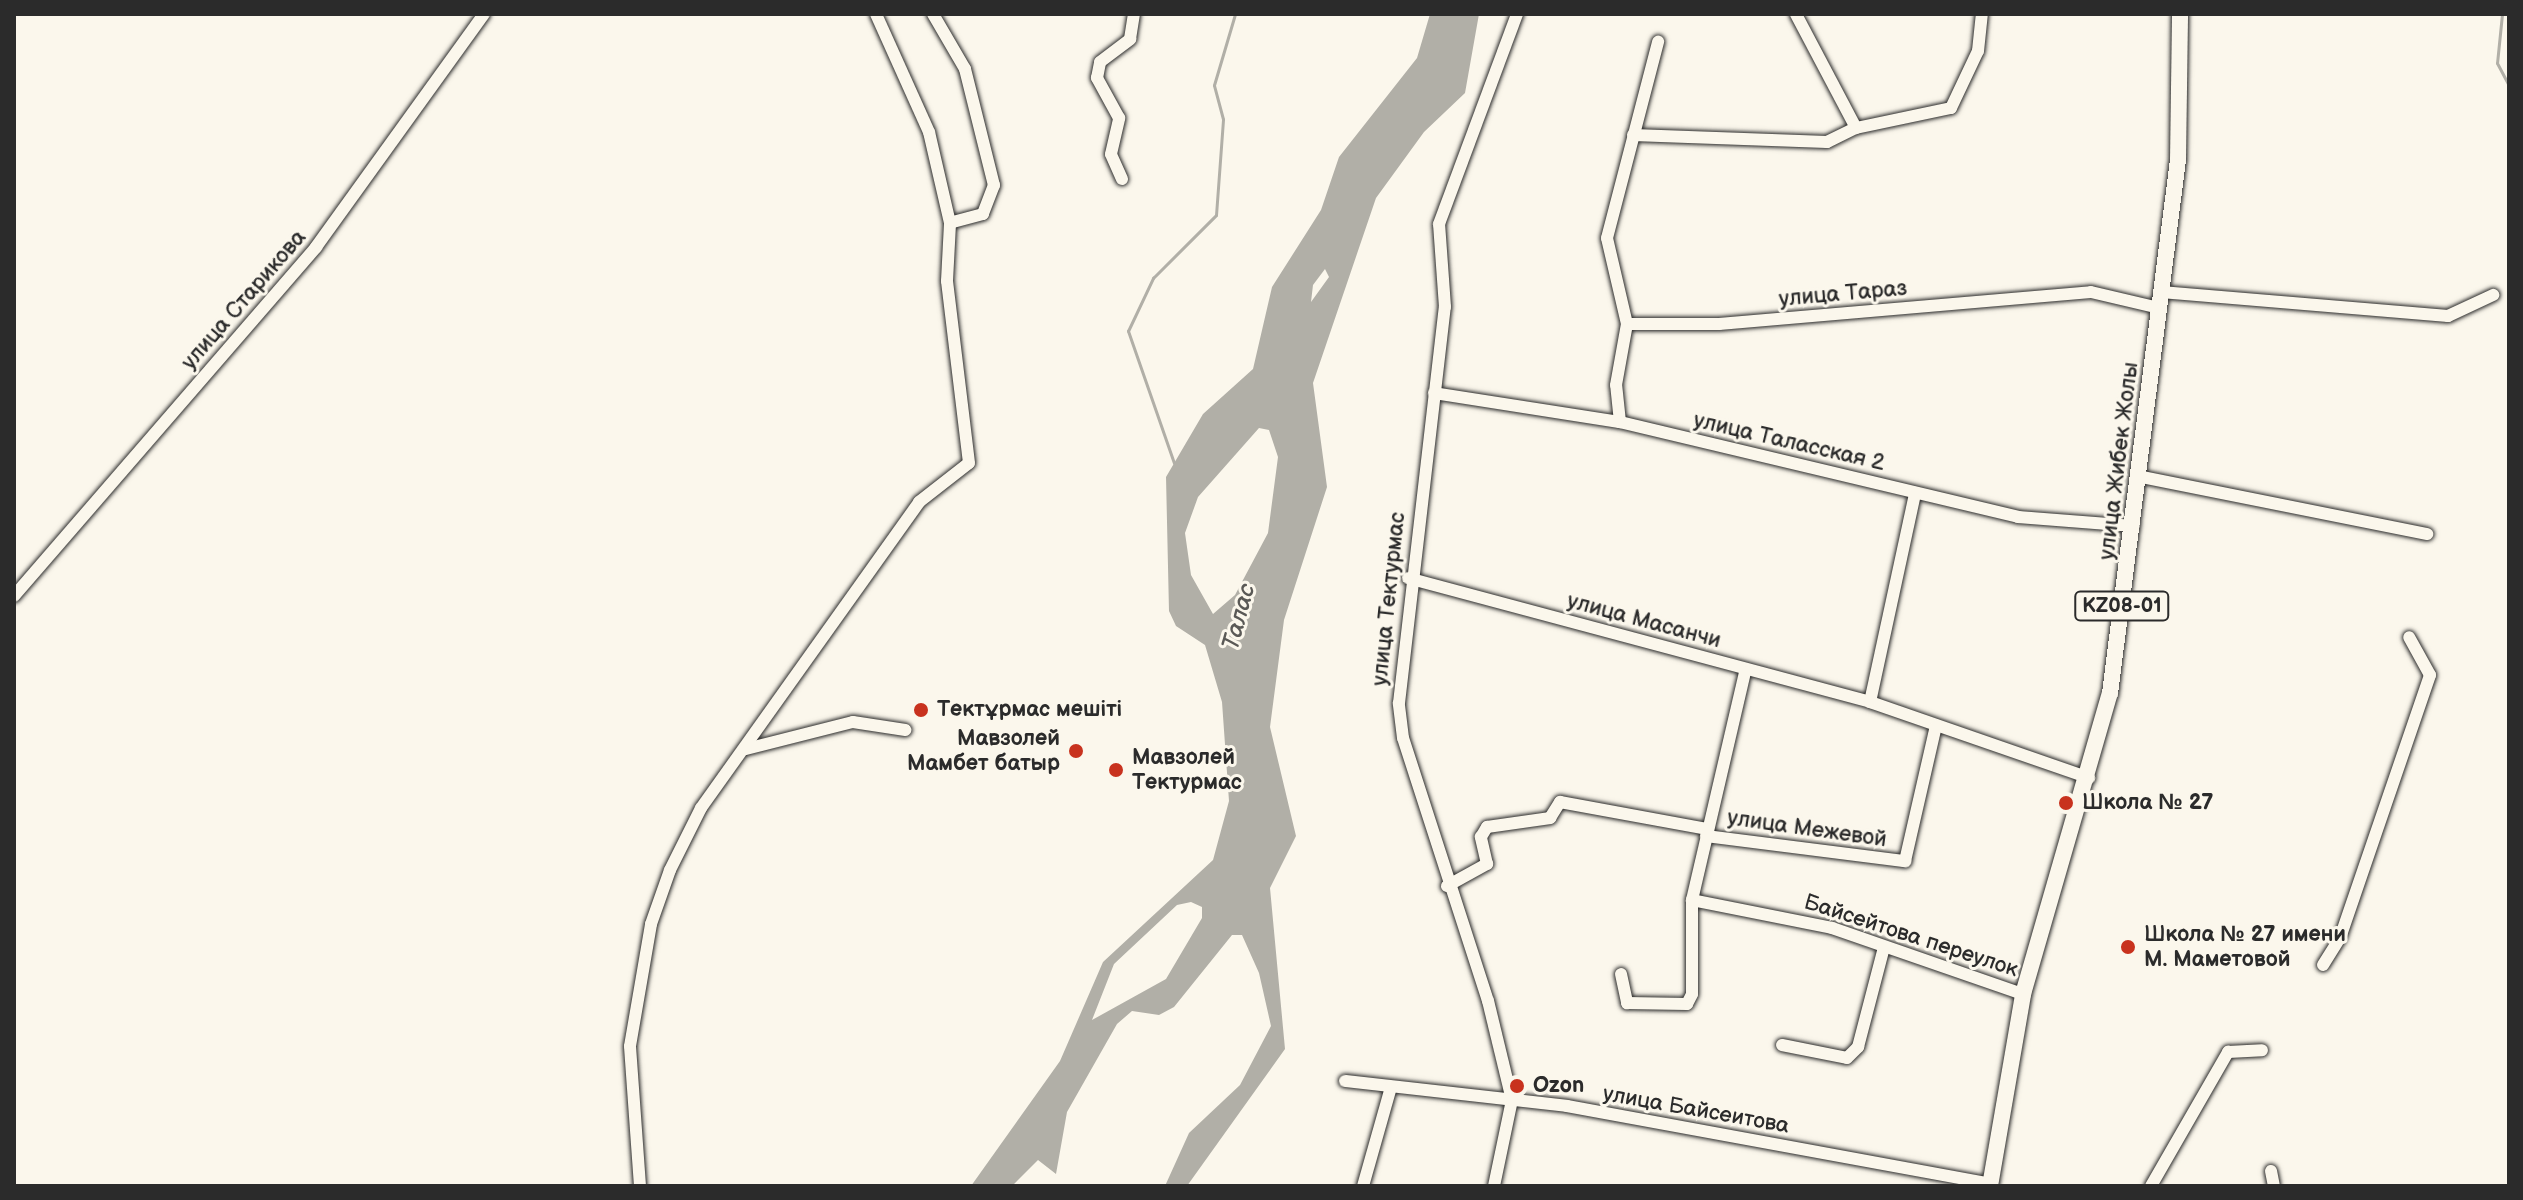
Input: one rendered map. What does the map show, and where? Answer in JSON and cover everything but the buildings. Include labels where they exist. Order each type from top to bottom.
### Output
[{"type":"main road","name":"улица Жибек Жолы","points":[[1990,1185],[2023,994],[2089,778],[2110,693],[2142,477],[2178,160],[2180,14]]},
{"type":"street","name":"улица Старикова","points":[[14,596],[316,247],[484,14]]},
{"type":"street","points":[[640,1186],[630,1046],[651,924],[701,808],[746,749],[919,502],[969,463],[947,281],[950,223],[929,132],[876,14]]},
{"type":"street","points":[[933,14],[965,69],[994,185],[983,214],[950,223]]},
{"type":"street","points":[[1122,179],[1111,154],[1119,118],[1097,78],[1100,62],[1130,39],[1134,14]]},
{"type":"street","name":"улица Тектурмас","points":[[1494,1186],[1512,1100],[1488,1001],[1447,886],[1403,738],[1408,578],[1445,307],[1439,224],[1517,14]]},
{"type":"street","points":[[1796,14],[1856,128]]},
{"type":"street","points":[[1633,135],[1827,142],[1856,128],[1951,108],[1978,51],[1982,14]]},
{"type":"street","points":[[1620,422],[1616,385],[1627,324],[1607,238],[1658,42]]},
{"type":"street","name":"улица Тараз","points":[[1627,324],[1719,324],[2091,292],[2160,300],[2448,316],[2493,295]]},
{"type":"street","name":"улица Таласская 2","points":[[1434,393],[1620,422],[2018,517],[2134,526]]},
{"type":"street","points":[[2142,477],[2427,534]]},
{"type":"street","points":[[1870,702],[1915,493]]},
{"type":"street","name":"улица Масанчи","points":[[1408,578],[1745,672],[1870,702],[2089,778]]},
{"type":"street","points":[[2323,965],[2340,938],[2430,675],[2409,637]]},
{"type":"street","points":[[1621,974],[1627,1003],[1687,1004],[1692,900],[1745,672]]},
{"type":"street","points":[[746,749],[853,722],[905,730]]},
{"type":"street","name":"улица Межевой","points":[[1707,832],[1905,861],[1936,726]]},
{"type":"street","points":[[1447,886],[1487,864],[1481,837],[1487,827],[1550,818],[1560,802],[1707,832]]},
{"type":"street","name":"Байсейтова переулок","points":[[1692,900],[1832,928],[1883,951],[2023,994]]},
{"type":"street","points":[[1782,1045],[1847,1058],[1858,1047],[1883,951]]},
{"type":"street","points":[[2151,1186],[2228,1052],[2262,1050]]},
{"type":"street","name":"улица Байсеитова","points":[[1345,1081],[1512,1100],[1990,1185]]},
{"type":"street","points":[[1363,1186],[1391,1087]]},
{"type":"street","points":[[2271,1171],[2274,1186]]},
{"type":"water","name":"Талас","points":[[1430,14],[1479,14],[1465,93],[1424,132],[1376,198],[1313,383],[1327,487],[1284,620],[1270,727],[1296,836],[1270,888],[1285,1049],[1187,1186],[1165,1186],[1189,1133],[1240,1085],[1271,1026],[1259,973],[1242,935],[1232,935],[1174,1007],[1159,1015],[1132,1011],[1117,1024],[1067,1112],[1056,1174],[1038,1160],[1012,1186],[971,1186],[1060,1061],[1103,962],[1213,860],[1229,801],[1222,702],[1205,645],[1176,626],[1169,611],[1166,477],[1203,414],[1253,369],[1272,287],[1321,210],[1339,157],[1417,58]],"holes":[[[1325,269],[1329,277],[1311,302],[1313,285]],[[1259,428],[1269,430],[1278,457],[1268,533],[1235,595],[1213,614],[1191,575],[1185,533],[1198,497]],[[1191,902],[1202,907],[1202,918],[1166,979],[1092,1020],[1114,964],[1177,905]]]},
{"type":"waterway","points":[[1174,463],[1128,331],[1153,278],[1216,215],[1223,119],[1214,85],[1235,14]]},
{"type":"waterway","points":[[2502,14],[2497,63],[2509,86]]},
{"type":"place","name":"Тектұрмас мешіті","points":[[921,710]]},
{"type":"place","name":"Мавзолей Мамбет батыр","points":[[1076,751]]},
{"type":"place","name":"Мавзолей Тектурмас","points":[[1116,770]]},
{"type":"place","name":"Школа № 27","points":[[2066,803]]},
{"type":"place","name":"Школа № 27 имени М. Маметовой","points":[[2128,947]]},
{"type":"place","name":"Ozon","points":[[1517,1086]]}]
